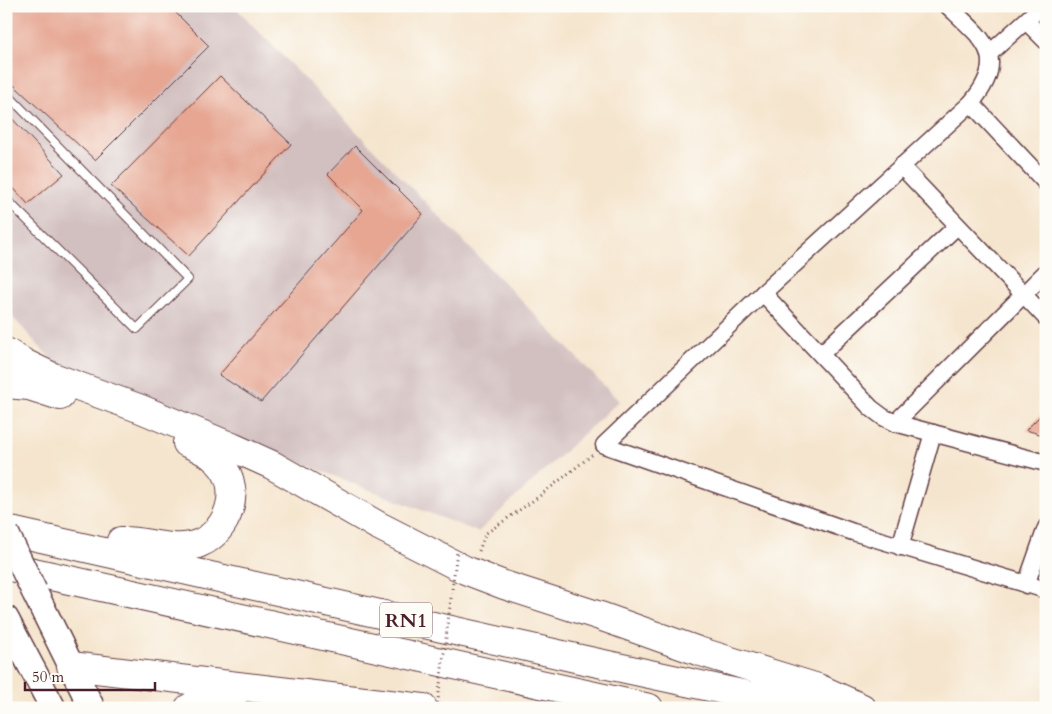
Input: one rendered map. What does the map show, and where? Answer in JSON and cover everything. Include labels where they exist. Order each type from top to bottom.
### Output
[{"type":"highway","points":[[6,352],[53,377],[141,409],[272,465],[377,525],[465,570],[698,652],[818,688],[862,708]]},
{"type":"highway","points":[[6,384],[20,384],[42,390],[173,437],[214,458],[228,474],[231,483],[228,513],[218,530],[200,544],[181,547],[138,542],[111,542],[95,550]]},
{"type":"highway","name":"RN1","points":[[6,531],[807,708]]},
{"type":"highway","name":"RN1","points":[[6,566],[649,708]]},
{"type":"highway","points":[[71,666],[423,708]]},
{"type":"highway","points":[[189,708],[207,698],[248,688]]},
{"type":"main road","points":[[6,531],[92,708]]},
{"type":"main road","points":[[6,619],[53,708]]},
{"type":"street","points":[[948,6],[981,37],[989,54],[990,72],[988,79],[971,103],[763,293],[604,445],[900,547],[1046,590]]},
{"type":"street","points":[[989,54],[1042,6]]},
{"type":"street","points":[[1026,20],[1046,41]]},
{"type":"street","points":[[971,103],[1046,183]]},
{"type":"street","points":[[901,166],[1046,318]]},
{"type":"street","points":[[821,354],[957,226]]},
{"type":"street","points":[[895,423],[1046,272]]},
{"type":"street","points":[[763,293],[871,408],[883,417],[895,423],[1046,463]]},
{"type":"street","points":[[900,547],[933,433]]},
{"type":"street","points":[[1026,585],[1046,528]]},
{"type":"lane","points":[[6,93],[188,279],[137,329],[6,199]]},
{"type":"path","points":[[485,534],[538,498],[604,445]]},
{"type":"path","points":[[437,708],[457,551]]},
{"type":"shaded area","points":[[6,6],[234,6],[619,401],[478,532],[61,370],[6,310]]},
{"type":"building","points":[[6,6],[169,6],[209,46],[95,160],[6,78]]},
{"type":"building","points":[[220,76],[291,144],[189,256],[111,186]]},
{"type":"building","points":[[6,112],[64,174],[28,204],[6,180]]},
{"type":"building","points":[[355,146],[423,214],[261,402],[219,375],[363,210],[328,174]]},
{"type":"building","points":[[1046,410],[1046,436],[1026,430]]}]
